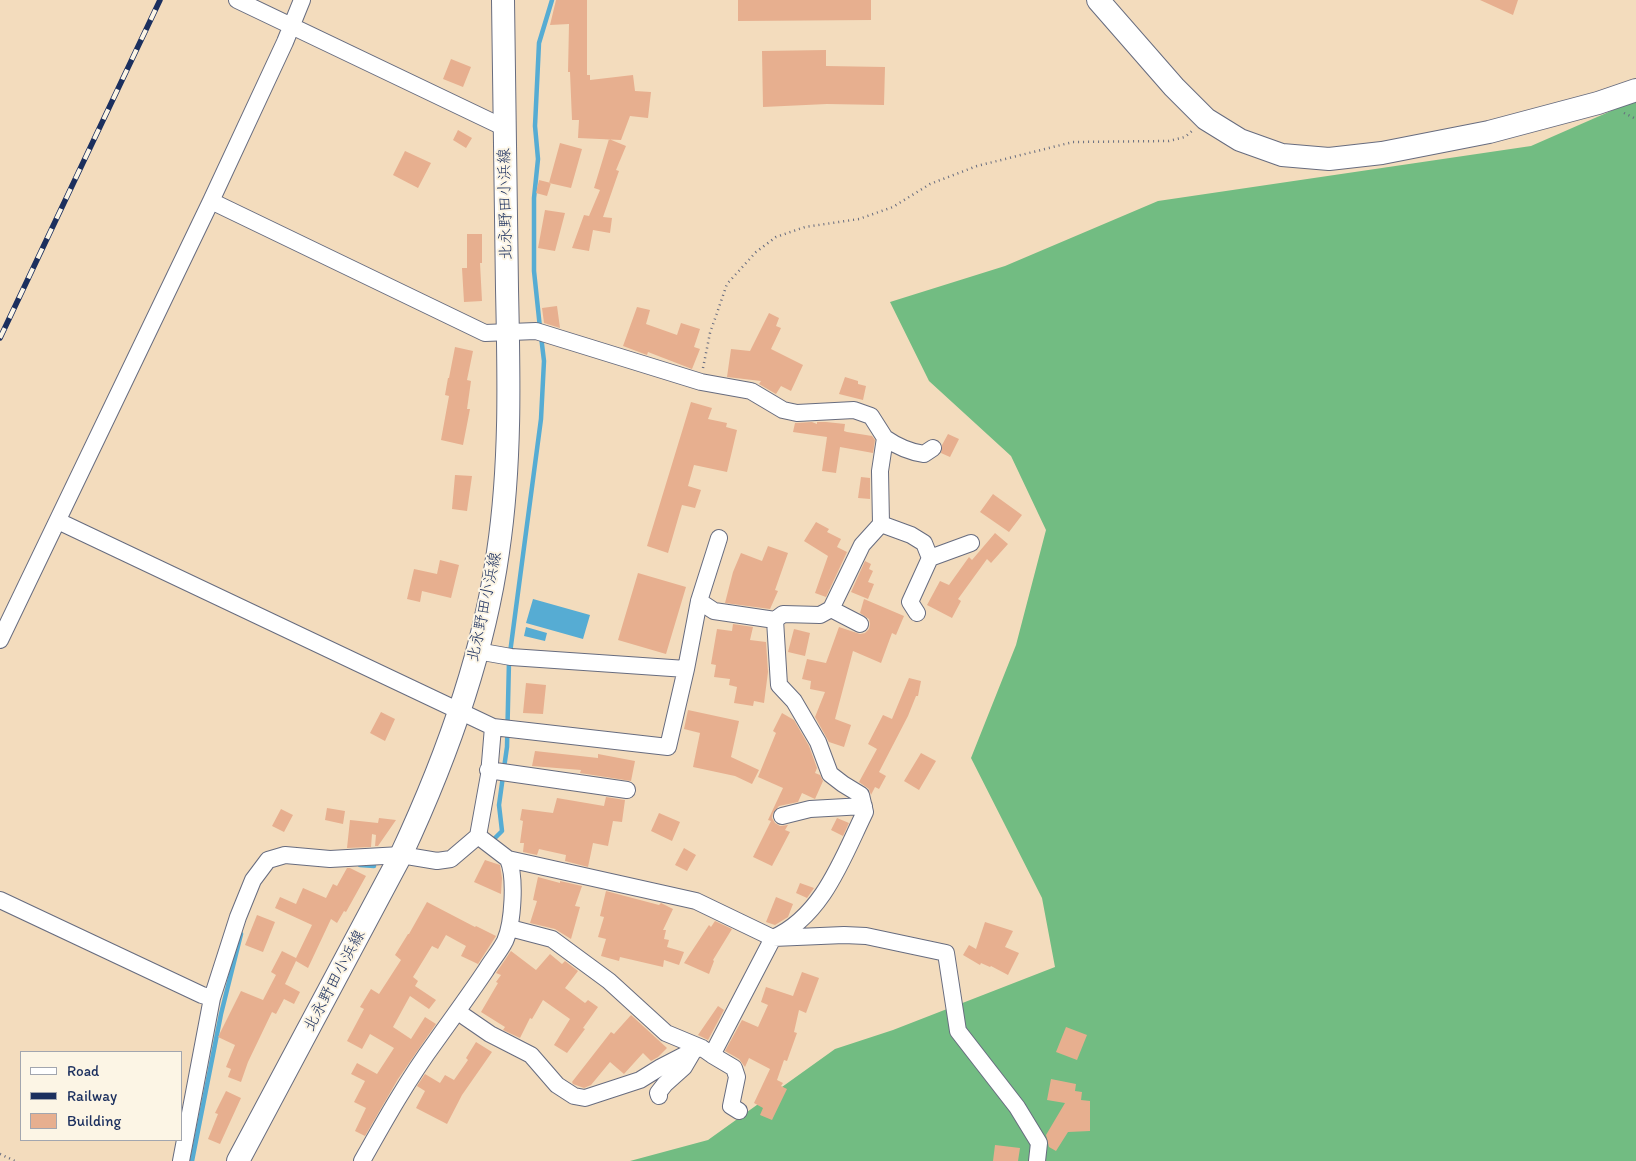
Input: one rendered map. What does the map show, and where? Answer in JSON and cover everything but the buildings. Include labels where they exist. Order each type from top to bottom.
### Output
[{"type":"main road","name":"北永野田小浜線","points":[[238,1161],[401,855],[442,762],[460,712],[496,654],[489,603],[498,551],[509,426],[502,0]]},
{"type":"main road","points":[[1098,0],[1174,87],[1206,119],[1240,140],[1282,155],[1329,159],[1382,153],[1489,132],[1598,103],[1636,90]]},
{"type":"street","points":[[237,0],[505,128]]},
{"type":"street","points":[[0,640],[210,201],[285,42],[302,0]]},
{"type":"street","points":[[210,201],[485,333],[543,333],[701,382],[751,391],[783,410],[798,413],[854,410],[871,416],[885,438],[897,447],[913,453],[924,454],[933,448]]},
{"type":"street","points":[[699,601],[714,611],[775,620],[783,614],[820,615],[831,609],[862,546],[881,524],[880,471],[885,438]]},
{"type":"street","points":[[58,521],[460,712],[497,727],[668,747],[699,601],[719,538]]},
{"type":"street","points":[[881,524],[910,535],[924,543],[930,558]]},
{"type":"street","points":[[917,613],[910,602],[930,558],[971,543]]},
{"type":"street","points":[[831,609],[860,624]]},
{"type":"street","points":[[659,1096],[658,1093],[665,1084],[703,1051],[773,938],[786,932],[818,902],[865,812],[861,795],[830,774],[818,742],[794,701],[778,684],[775,620]]},
{"type":"street","points":[[496,654],[686,669]]},
{"type":"street","points":[[483,839],[497,727]]},
{"type":"street","points":[[492,770],[627,790]]},
{"type":"street","points":[[782,816],[810,809],[864,806]]},
{"type":"street","points":[[181,1161],[212,998],[238,917],[250,887],[268,860],[285,855],[330,859],[401,855],[437,861],[451,858],[483,839]]},
{"type":"street","points":[[362,1161],[391,1110],[435,1042],[458,1012],[504,943],[510,928],[512,867],[506,858],[483,839]]},
{"type":"street","points":[[506,858],[696,901],[773,938],[866,936],[946,953],[958,1031],[1017,1107],[1039,1144],[1037,1161]]},
{"type":"street","points":[[0,900],[193,991],[212,998]]},
{"type":"street","points":[[510,928],[552,939],[609,981],[666,1033],[734,1068],[737,1077],[731,1106],[740,1111]]},
{"type":"street","points":[[458,1012],[490,1034],[531,1055],[557,1085],[574,1096],[585,1098],[640,1080],[661,1066],[703,1051]]},
{"type":"path","points":[[701,382],[710,333],[727,284],[756,252],[776,237],[805,227],[859,218],[893,207],[930,184],[978,166],[1073,142],[1169,141],[1186,136],[1206,119]]},
{"type":"path","points":[[0,1154],[15,1161]]},
{"type":"green space","points":[[1636,100],[1636,1161],[630,1161],[708,1140],[835,1049],[893,1030],[1055,967],[1042,898],[971,758],[1016,645],[1046,530],[1011,456],[929,381],[890,302],[1005,266],[1158,201],[1531,146]]},
{"type":"water","points":[[533,599],[590,615],[583,639],[526,623]]},
{"type":"water","points":[[526,627],[547,633],[545,641],[524,636]]},
{"type":"waterway","points":[[540,328],[534,271],[534,198],[538,159],[535,126],[539,43],[552,0]]},
{"type":"waterway","points":[[510,653],[541,419],[544,361],[541,336]]},
{"type":"waterway","points":[[504,768],[507,747],[509,661]]},
{"type":"waterway","points":[[495,838],[502,831],[499,805],[503,776]]},
{"type":"waterway","points":[[360,865],[374,866]]},
{"type":"waterway","points":[[192,1161],[221,1014],[241,934]]},
{"type":"railway","points":[[0,338],[160,0]]}]
